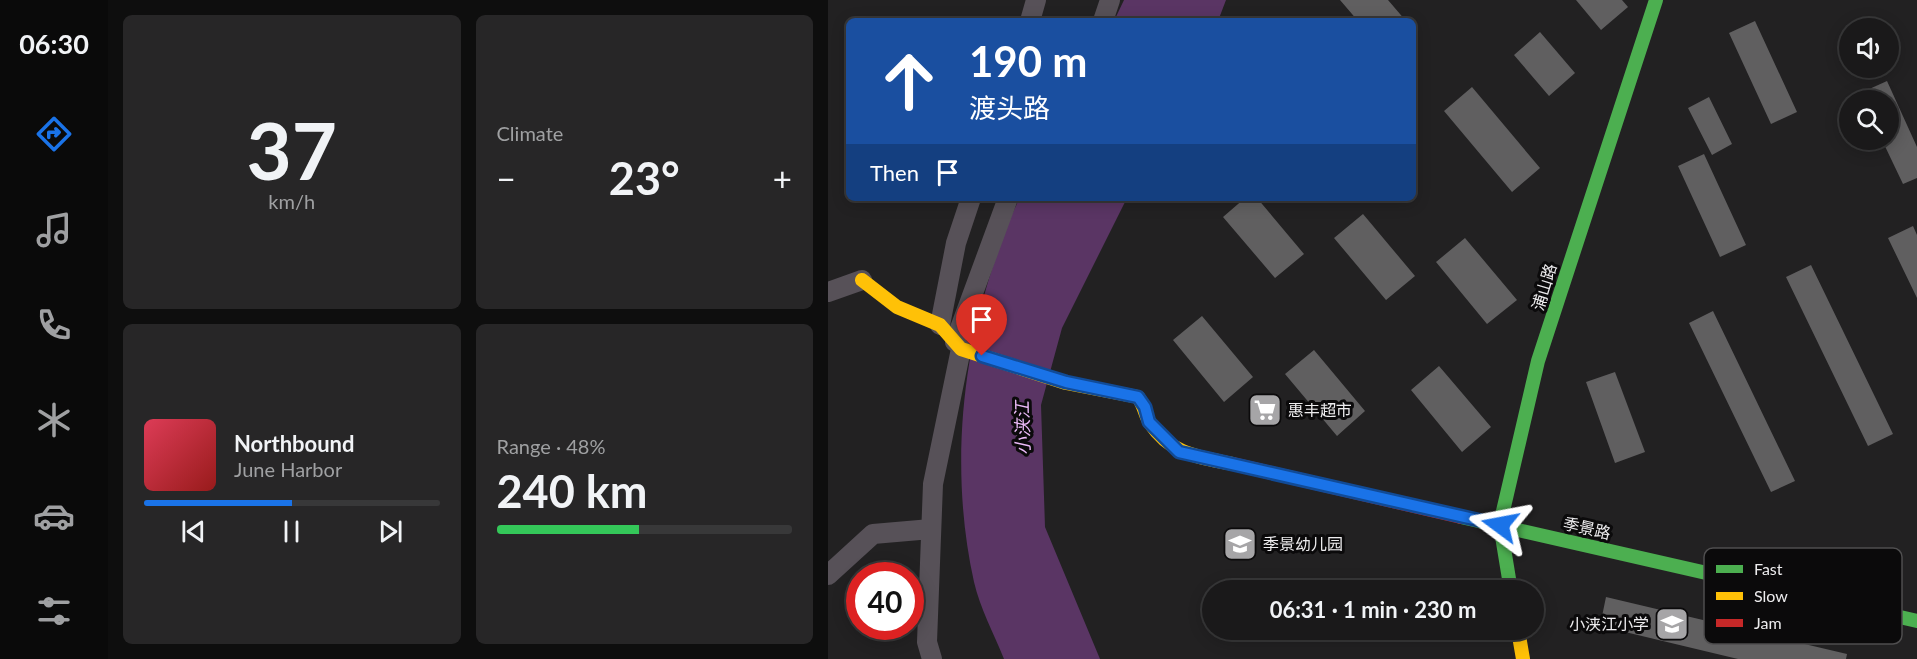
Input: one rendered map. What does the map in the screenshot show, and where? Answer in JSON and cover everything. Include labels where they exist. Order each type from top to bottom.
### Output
[{"type":"street","points":[[1031,18],[1036,0]]},
{"type":"street","points":[[1103,18],[1110,0]]},
{"type":"street","name":"浦山路","points":[[1509,580],[1500,525],[1538,361],[1656,0]]},
{"type":"street","points":[[940,325],[956,243],[970,201]]},
{"type":"street","points":[[932,659],[927,642],[933,484],[958,346],[1007,201]]},
{"type":"street","points":[[828,292],[861,280],[897,307],[940,325],[958,346]]},
{"type":"street","name":"季景路","points":[[958,346],[1066,382],[1138,397],[1145,407],[1149,422],[1179,452],[1704,572]]},
{"type":"street","points":[[828,575],[873,534],[931,529]]},
{"type":"street","name":"季景路","points":[[1902,618],[1917,621]]},
{"type":"street","points":[[1520,640],[1523,659]]},
{"type":"water","points":[[1124,0],[1226,0],[1219,18],[1115,18]]},
{"type":"water","name":"小浃江","points":[[1019,201],[1126,201],[1062,328],[1041,405],[1045,527],[1100,659],[1004,659],[983,611],[974,582],[967,543],[961,463],[966,383],[982,304]]},
{"type":"building","points":[[1340,0],[1388,0],[1403,18],[1355,18]]},
{"type":"building","points":[[1576,0],[1622,0],[1628,7],[1601,30]]},
{"type":"building","points":[[1755,21],[1797,112],[1771,124],[1729,33]]},
{"type":"building","points":[[1540,32],[1575,73],[1549,96],[1514,55]]},
{"type":"building","points":[[1887,81],[1891,90],[1867,90]]},
{"type":"building","points":[[1472,87],[1540,168],[1512,192],[1444,111]]},
{"type":"building","points":[[1709,97],[1732,144],[1712,155],[1688,108]]},
{"type":"building","points":[[1899,107],[1917,147],[1917,178],[1903,184],[1887,150],[1899,150]]},
{"type":"building","points":[[1704,154],[1746,245],[1720,257],[1678,166]]},
{"type":"building","points":[[1242,201],[1260,201],[1304,254],[1275,278],[1223,217]]},
{"type":"building","points":[[1363,214],[1415,276],[1386,300],[1334,238]]},
{"type":"building","points":[[1913,226],[1917,235],[1917,298],[1888,238]]},
{"type":"building","points":[[1465,238],[1517,300],[1487,324],[1436,262]]},
{"type":"building","points":[[1811,265],[1893,434],[1868,446],[1786,277]]},
{"type":"building","points":[[1713,311],[1795,481],[1771,492],[1689,323]]},
{"type":"building","points":[[1202,316],[1253,377],[1224,402],[1173,340]]},
{"type":"building","points":[[1314,350],[1365,411],[1337,436],[1285,374]]},
{"type":"building","points":[[1439,366],[1491,427],[1462,452],[1411,390]]},
{"type":"building","points":[[1615,372],[1645,452],[1615,463],[1586,382]]},
{"type":"building","points":[[1606,597],[1704,620],[1704,644],[1805,644],[1847,654],[1846,659],[1738,659],[1600,626]]},
{"type":"traffic: fast","points":[[1509,580],[1500,524],[1538,361],[1656,0]]},
{"type":"traffic: fast","points":[[1461,517],[1704,572]]},
{"type":"traffic: fast","points":[[1902,618],[1917,621]]},
{"type":"traffic: slow","points":[[862,280],[897,307],[940,325],[961,349],[1066,383],[1138,397],[1150,423],[1167,442],[1187,453],[1233,464]]},
{"type":"traffic: slow","points":[[1520,640],[1523,659]]},
{"type":"traffic: jam","points":[[1233,464],[1461,517]]},
{"type":"place","name":"惠丰超市","points":[[1265,410]]},
{"type":"place","name":"季景幼儿园","points":[[1240,544]]},
{"type":"place","name":"小浃江小学","points":[[1672,624]]},
{"type":"route","points":[[982,356],[1066,382],[1138,397],[1145,407],[1149,422],[1179,452],[1500,525]]}]
